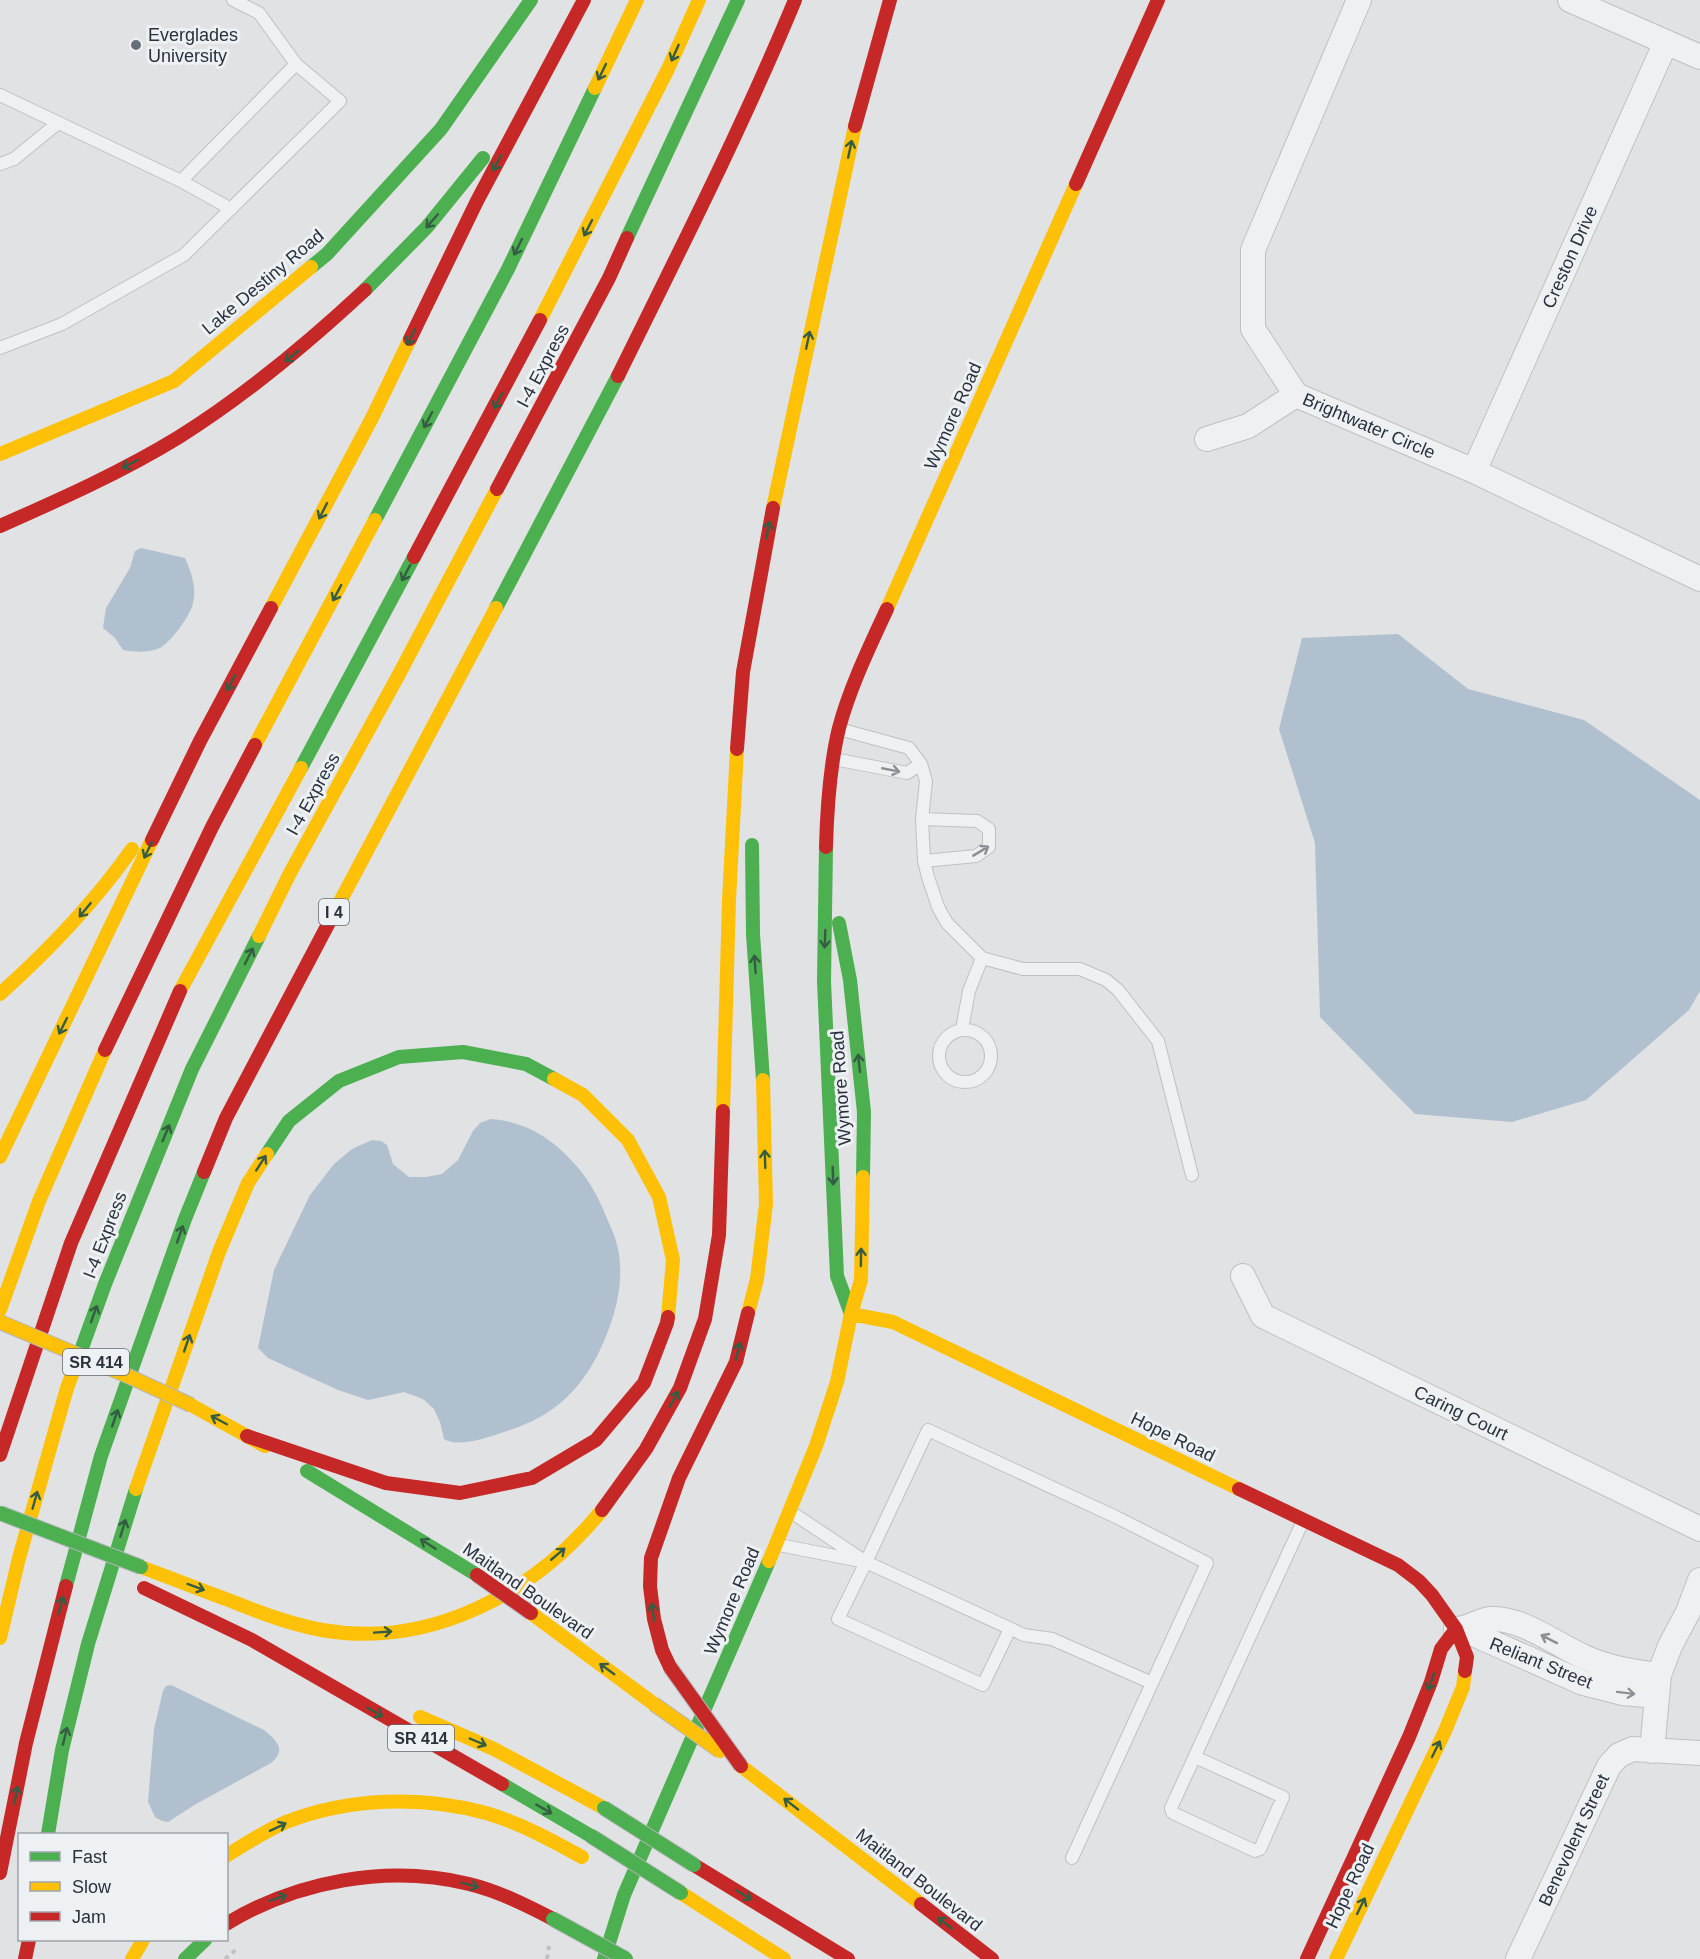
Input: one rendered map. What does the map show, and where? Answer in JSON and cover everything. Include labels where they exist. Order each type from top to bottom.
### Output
[{"type":"main road","name":"Lake Destiny Road","points":[[0,454],[174,381],[327,254],[441,129],[531,0]]},
{"type":"main road","points":[[0,526],[72,494],[149,454],[246,392],[307,345],[386,269],[452,198],[508,122],[584,0]]},
{"type":"main road","points":[[0,1157],[200,741],[372,418],[477,201],[584,0]]},
{"type":"main road","points":[[0,1310],[39,1201],[125,1006],[212,827],[508,270],[637,0]]},
{"type":"main road","name":"I-4 Express","points":[[0,1455],[71,1243],[184,981],[365,650],[570,265],[668,69],[699,0]]},
{"type":"main road","name":"I-4 Express","points":[[0,1638],[19,1558],[67,1388],[105,1284],[192,1069],[290,873],[397,678],[609,278],[738,0]]},
{"type":"main road","name":"I 4","points":[[0,1873],[26,1743],[101,1456],[185,1219],[226,1118],[607,397],[690,229],[775,48],[795,0]]},
{"type":"main road","points":[[0,1516],[279,1620],[322,1630],[357,1634],[409,1630],[449,1620],[490,1603],[526,1580],[583,1533],[646,1449],[680,1388],[705,1319],[719,1235],[734,782],[743,672],[773,506],[854,131],[890,0]]},
{"type":"main road","name":"Wymore Road","points":[[851,1314],[837,1276],[824,981],[828,860],[827,808],[839,729],[855,680],[1158,0]]},
{"type":"main road","points":[[750,755],[757,588]]},
{"type":"main road","points":[[0,994],[76,921],[109,880],[151,821],[200,741]]},
{"type":"main road","points":[[741,1766],[670,1667],[662,1650],[654,1619],[650,1586],[651,1558],[679,1478],[736,1362],[757,1279],[766,1204],[763,1065],[753,934],[752,826]]},
{"type":"main road","name":"Wymore Road","points":[[604,1959],[624,1895],[776,1545],[816,1446],[837,1382],[851,1314],[861,1280],[864,1112],[850,980],[828,860]]},
{"type":"main road","points":[[48,1833],[62,1750],[88,1644],[133,1497],[219,1252],[248,1183],[289,1121],[339,1081],[399,1057],[463,1052],[526,1064],[583,1095],[628,1140],[659,1197],[673,1260],[667,1323],[644,1383],[596,1440],[532,1478],[460,1493],[386,1483],[248,1436]]},
{"type":"main road","name":"Hope Road","points":[[851,1314],[893,1322],[1398,1565],[1419,1581],[1459,1629],[1467,1657],[1463,1687],[1336,1959]]},
{"type":"main road","name":"Maitland Boulevard","points":[[0,1322],[118,1371],[191,1405],[248,1436],[477,1575],[741,1766],[992,1959]]},
{"type":"main road","name":"SR 414","points":[[0,1516],[252,1640],[591,1836],[784,1959]]},
{"type":"main road","name":"Hope Road","points":[[1307,1959],[1409,1737],[1431,1682],[1441,1649],[1459,1629]]},
{"type":"main road","points":[[252,1640],[388,1702]]},
{"type":"main road","points":[[409,1712],[494,1749],[604,1808],[848,1959]]},
{"type":"main road","points":[[228,1855],[261,1835],[294,1820],[348,1805],[384,1802],[465,1808],[511,1821],[551,1840],[587,1861]]},
{"type":"main road","points":[[612,1876],[642,1894]]},
{"type":"main road","points":[[228,1923],[265,1902],[297,1892],[352,1880],[412,1877],[443,1879],[498,1893],[553,1919],[626,1959]]},
{"type":"main road","name":"Wymore Road","points":[[585,1954],[624,1895]]},
{"type":"main road","points":[[25,1959],[29,1941]]},
{"type":"main road","points":[[132,1959],[142,1941]]},
{"type":"main road","points":[[185,1959],[204,1941]]},
{"type":"street","name":"Brightwater Circle","points":[[1359,0],[1253,250],[1252,329],[1296,395],[1474,471],[1700,579]]},
{"type":"street","points":[[1570,0],[1700,57]]},
{"type":"street","name":"Creston Drive","points":[[1474,471],[1666,42]]},
{"type":"street","points":[[1207,439],[1248,426],[1296,395]]},
{"type":"street","name":"Caring Court","points":[[1243,1276],[1263,1316],[1700,1529]]},
{"type":"street","points":[[1652,1751],[1658,1686],[1670,1646],[1688,1612],[1700,1580]]},
{"type":"street","name":"Reliant Street","points":[[1459,1629],[1583,1683],[1622,1693],[1658,1686]]},
{"type":"street","name":"Benevolent Street","points":[[1518,1959],[1609,1766],[1619,1755],[1633,1749],[1700,1753]]},
{"type":"lane","points":[[0,348],[62,324],[184,255],[340,101],[296,64],[259,13],[233,0]]},
{"type":"lane","points":[[182,181],[296,64]]},
{"type":"lane","points":[[0,95],[182,181],[231,208]]},
{"type":"lane","points":[[0,164],[14,159],[58,123]]},
{"type":"lane","points":[[839,729],[909,748],[921,765],[926,782],[922,819],[924,861],[928,877],[938,906],[947,923],[982,958],[1023,969],[1080,969],[1106,980],[1118,990],[1158,1041],[1192,1175]]},
{"type":"lane","points":[[833,758],[907,773],[921,765]]},
{"type":"lane","points":[[922,819],[977,821],[989,829],[990,847],[976,856],[924,861]]},
{"type":"lane","points":[[962,1029],[969,991],[982,958]]},
{"type":"lane","points":[[962,1029],[972,1030],[982,1035],[988,1042],[992,1053],[991,1063],[986,1072],[978,1079],[969,1082],[949,1077],[942,1069],[939,1059],[939,1048],[944,1039],[962,1029]]},
{"type":"lane","points":[[1010,1629],[983,1685],[838,1619],[928,1430],[1116,1517],[1207,1563],[1072,1858]]},
{"type":"lane","points":[[790,1511],[866,1562],[1024,1635],[1052,1639],[1152,1683]]},
{"type":"lane","points":[[1195,1757],[1283,1797],[1260,1849],[1255,1851],[1172,1812],[1171,1808],[1304,1520]]},
{"type":"lane","points":[[776,1545],[866,1562]]},
{"type":"path","points":[[547,1959],[549,1942]]},
{"type":"path","points":[[224,1959],[243,1944]]},
{"type":"water","points":[[141,548],[185,558],[193,580],[194,597],[188,614],[169,641],[155,650],[137,652],[123,650],[115,638],[103,628],[106,608],[130,568],[135,551]]},
{"type":"water","points":[[1398,634],[1468,689],[1584,720],[1700,800],[1700,991],[1689,1010],[1586,1100],[1512,1122],[1415,1114],[1320,1017],[1315,843],[1279,729],[1302,638]]},
{"type":"water","points":[[491,1119],[524,1126],[544,1137],[562,1151],[582,1172],[591,1186],[615,1238],[620,1269],[618,1298],[610,1326],[595,1360],[574,1389],[554,1408],[529,1423],[480,1439],[457,1443],[444,1439],[434,1409],[423,1399],[404,1392],[368,1400],[338,1390],[268,1358],[258,1348],[274,1270],[310,1195],[334,1164],[352,1149],[372,1140],[381,1141],[387,1145],[393,1164],[409,1177],[442,1174],[458,1160],[473,1131],[480,1123]]},
{"type":"water","points":[[171,1685],[264,1730],[276,1742],[279,1750],[271,1763],[168,1822],[155,1817],[148,1802],[154,1729],[163,1691],[166,1686]]},
{"type":"traffic: fast","points":[[311,267],[327,254],[441,129],[531,0]]},
{"type":"traffic: fast","points":[[627,238],[738,0]]},
{"type":"traffic: fast","points":[[375,520],[508,269],[595,88]]},
{"type":"traffic: fast","points":[[365,290],[427,227],[483,158]]},
{"type":"traffic: fast","points":[[496,608],[618,376]]},
{"type":"traffic: fast","points":[[301,768],[414,557]]},
{"type":"traffic: fast","points":[[752,845],[753,934],[763,1080]]},
{"type":"traffic: fast","points":[[826,847],[824,981],[837,1276],[851,1314]]},
{"type":"traffic: fast","points":[[839,923],[850,980],[864,1112],[863,1177]]},
{"type":"traffic: fast","points":[[79,1356],[105,1284],[192,1069],[259,936]]},
{"type":"traffic: fast","points":[[267,1154],[289,1121],[339,1081],[399,1057],[463,1052],[526,1064],[554,1079]]},
{"type":"traffic: fast","points":[[66,1586],[101,1456],[185,1219],[204,1172]]},
{"type":"traffic: fast","points":[[307,1471],[477,1575]]},
{"type":"traffic: fast","points":[[48,1833],[62,1750],[88,1644],[136,1489]]},
{"type":"traffic: fast","points":[[0,1513],[141,1567]]},
{"type":"traffic: fast","points":[[604,1959],[624,1895],[769,1561]]},
{"type":"traffic: fast","points":[[502,1784],[591,1836]]},
{"type":"traffic: fast","points":[[604,1808],[694,1865]]},
{"type":"traffic: fast","points":[[591,1836],[681,1893]]},
{"type":"traffic: fast","points":[[553,1919],[626,1959]]},
{"type":"traffic: fast","points":[[185,1959],[204,1941]]},
{"type":"traffic: slow","points":[[595,88],[637,0]]},
{"type":"traffic: slow","points":[[540,320],[668,69],[699,0]]},
{"type":"traffic: slow","points":[[773,508],[855,126]]},
{"type":"traffic: slow","points":[[887,609],[1076,184]]},
{"type":"traffic: slow","points":[[0,454],[174,381],[311,267]]},
{"type":"traffic: slow","points":[[271,608],[372,418],[410,339]]},
{"type":"traffic: slow","points":[[259,936],[290,873],[497,489]]},
{"type":"traffic: slow","points":[[255,745],[375,520]]},
{"type":"traffic: slow","points":[[334,913],[496,608]]},
{"type":"traffic: slow","points":[[723,1111],[729,900],[737,749]]},
{"type":"traffic: slow","points":[[180,991],[301,768]]},
{"type":"traffic: slow","points":[[0,1157],[152,840]]},
{"type":"traffic: slow","points":[[0,994],[70,925],[132,849]]},
{"type":"traffic: slow","points":[[0,1310],[39,1201],[105,1050]]},
{"type":"traffic: slow","points":[[554,1079],[583,1095],[628,1140],[659,1197],[673,1260],[668,1317]]},
{"type":"traffic: slow","points":[[748,1313],[757,1279],[766,1204],[763,1080]]},
{"type":"traffic: slow","points":[[136,1489],[219,1252],[248,1183],[267,1154]]},
{"type":"traffic: slow","points":[[769,1561],[816,1446],[837,1382],[851,1314],[861,1280],[863,1177]]},
{"type":"traffic: slow","points":[[851,1314],[893,1322],[1239,1489]]},
{"type":"traffic: slow","points":[[0,1322],[191,1405]]},
{"type":"traffic: slow","points":[[0,1638],[19,1558],[67,1388],[79,1356]]},
{"type":"traffic: slow","points":[[191,1405],[265,1446]]},
{"type":"traffic: slow","points":[[141,1567],[265,1614],[310,1628],[362,1634],[402,1631],[440,1622],[477,1608],[512,1589],[545,1566],[575,1540],[602,1510]]},
{"type":"traffic: slow","points":[[531,1613],[654,1704]]},
{"type":"traffic: slow","points":[[1336,1959],[1445,1731],[1463,1687],[1465,1671]]},
{"type":"traffic: slow","points":[[654,1704],[720,1751]]},
{"type":"traffic: slow","points":[[420,1717],[494,1749],[604,1808]]},
{"type":"traffic: slow","points":[[741,1766],[921,1904]]},
{"type":"traffic: slow","points":[[228,1855],[270,1829],[310,1814],[360,1804],[411,1802],[462,1807],[499,1817],[535,1832],[582,1857]]},
{"type":"traffic: slow","points":[[681,1893],[784,1959]]},
{"type":"traffic: slow","points":[[132,1959],[142,1941]]},
{"type":"traffic: jam","points":[[410,339],[477,201],[584,0]]},
{"type":"traffic: jam","points":[[618,376],[732,143],[795,0]]},
{"type":"traffic: jam","points":[[855,126],[890,0]]},
{"type":"traffic: jam","points":[[1076,184],[1158,0]]},
{"type":"traffic: jam","points":[[497,489],[609,278],[627,238]]},
{"type":"traffic: jam","points":[[0,526],[113,473],[157,450],[204,421],[275,368],[365,290]]},
{"type":"traffic: jam","points":[[414,557],[540,320]]},
{"type":"traffic: jam","points":[[737,749],[743,672],[773,508]]},
{"type":"traffic: jam","points":[[152,840],[200,741],[271,608]]},
{"type":"traffic: jam","points":[[826,847],[833,757],[839,728],[854,683],[887,609]]},
{"type":"traffic: jam","points":[[105,1050],[212,827],[255,745]]},
{"type":"traffic: jam","points":[[204,1172],[226,1118],[334,913]]},
{"type":"traffic: jam","points":[[0,1455],[71,1243],[180,991]]},
{"type":"traffic: jam","points":[[602,1510],[646,1449],[680,1388],[705,1319],[719,1235],[723,1111]]},
{"type":"traffic: jam","points":[[670,1667],[662,1650],[654,1619],[650,1586],[651,1558],[679,1478],[736,1362],[748,1313]]},
{"type":"traffic: jam","points":[[247,1436],[386,1483],[460,1493],[532,1478],[596,1440],[644,1383],[668,1317]]},
{"type":"traffic: jam","points":[[1239,1489],[1398,1565],[1419,1581],[1456,1629],[1467,1657],[1465,1671]]},
{"type":"traffic: jam","points":[[477,1575],[531,1613]]},
{"type":"traffic: jam","points":[[0,1873],[26,1743],[66,1586]]},
{"type":"traffic: jam","points":[[144,1588],[252,1640],[502,1784]]},
{"type":"traffic: jam","points":[[1307,1959],[1409,1737],[1431,1682],[1441,1649],[1456,1629]]},
{"type":"traffic: jam","points":[[670,1667],[741,1766]]},
{"type":"traffic: jam","points":[[694,1865],[848,1959]]},
{"type":"traffic: jam","points":[[228,1923],[253,1909],[312,1887],[343,1880],[406,1876],[438,1878],[491,1890],[553,1919]]},
{"type":"traffic: jam","points":[[921,1904],[992,1959]]},
{"type":"traffic: jam","points":[[25,1959],[29,1941]]},
{"type":"place","name":"Everglades University","points":[[136,45]]}]
